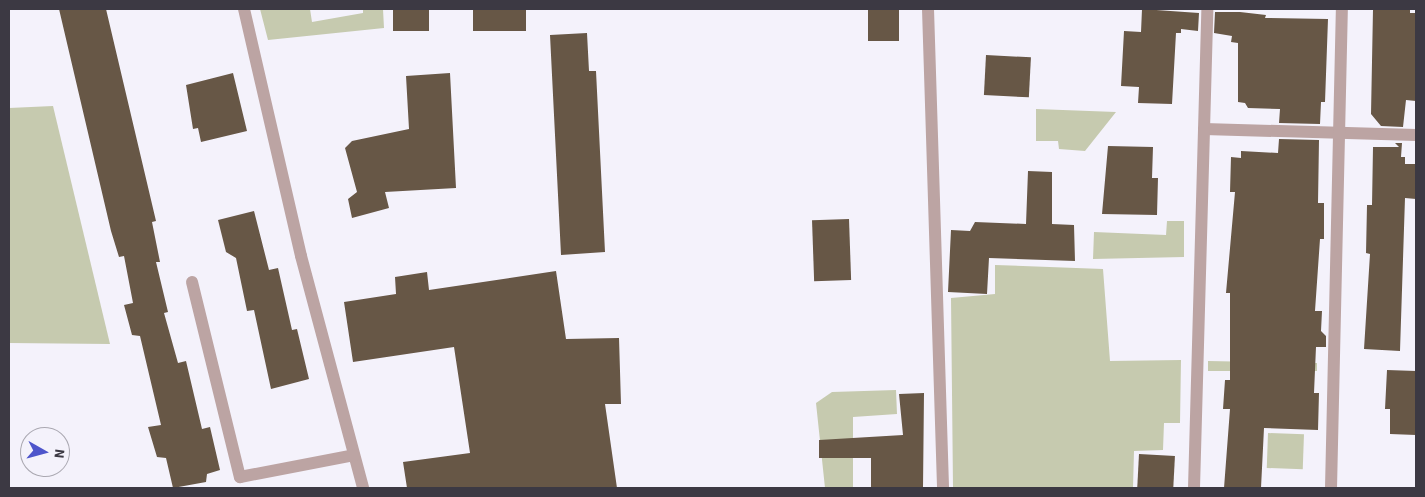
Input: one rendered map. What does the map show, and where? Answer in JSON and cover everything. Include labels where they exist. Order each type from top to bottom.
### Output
[{"type":"street","points":[[244,9],[301,256],[363,488]]},
{"type":"street","points":[[928,9],[943,488]]},
{"type":"street","points":[[1194,488],[1207,9]]},
{"type":"street","points":[[1331,488],[1342,9]]},
{"type":"street","points":[[1204,129],[1416,135]]},
{"type":"street","points":[[192,282],[240,478],[354,455]]},
{"type":"green space","points":[[260,9],[310,9],[312,22],[363,13],[363,9],[383,9],[384,28],[268,40]]},
{"type":"green space","points":[[53,106],[110,344],[9,343],[9,108]]},
{"type":"green space","points":[[1036,109],[1116,112],[1085,151],[1059,149],[1058,141],[1036,141]]},
{"type":"green space","points":[[1167,221],[1184,221],[1184,257],[1093,259],[1094,232],[1166,235]]},
{"type":"green space","points":[[995,265],[1103,269],[1110,361],[1181,360],[1180,423],[1164,423],[1163,450],[1134,451],[1133,488],[953,488],[951,298],[995,294]]},
{"type":"green space","points":[[1208,361],[1317,363],[1317,371],[1208,371]]},
{"type":"green space","points":[[896,390],[897,414],[853,417],[853,488],[825,488],[816,403],[832,392]]},
{"type":"green space","points":[[1268,433],[1304,434],[1303,469],[1267,468]]},
{"type":"building","points":[[59,9],[106,9],[156,221],[152,222],[160,262],[156,262],[168,312],[164,313],[178,363],[186,361],[202,429],[210,427],[220,470],[207,474],[206,482],[173,488],[166,458],[157,457],[148,427],[161,425],[140,336],[132,335],[124,305],[133,303],[124,256],[119,257],[111,231]]},
{"type":"building","points":[[393,9],[429,9],[429,31],[393,31]]},
{"type":"building","points":[[473,9],[526,9],[526,31],[473,31]]},
{"type":"building","points":[[868,9],[899,9],[899,41],[868,41]]},
{"type":"building","points":[[1142,9],[1199,13],[1198,31],[1181,29],[1181,33],[1176,33],[1172,104],[1138,103],[1139,87],[1121,86],[1124,31],[1141,32]]},
{"type":"building","points":[[1373,9],[1410,9],[1410,13],[1416,13],[1416,101],[1406,100],[1403,127],[1381,126],[1371,114]]},
{"type":"building","points":[[1215,12],[1266,15],[1265,18],[1328,19],[1325,102],[1321,102],[1320,124],[1279,123],[1280,109],[1248,108],[1245,103],[1238,102],[1238,43],[1231,42],[1232,36],[1214,33]]},
{"type":"building","points":[[587,33],[589,71],[596,71],[605,252],[561,255],[550,35]]},
{"type":"building","points":[[986,55],[1031,57],[1029,97],[984,95]]},
{"type":"building","points":[[233,73],[247,131],[201,142],[198,128],[193,129],[186,85]]},
{"type":"building","points":[[450,73],[456,188],[385,192],[389,208],[352,218],[348,199],[357,192],[345,148],[352,141],[409,129],[406,76]]},
{"type":"building","points":[[1279,139],[1319,140],[1318,203],[1324,203],[1324,239],[1320,239],[1315,311],[1322,311],[1321,331],[1326,336],[1326,347],[1316,347],[1314,393],[1319,393],[1318,430],[1264,428],[1261,488],[1224,488],[1230,409],[1223,409],[1225,380],[1230,380],[1230,293],[1226,293],[1235,192],[1230,192],[1231,157],[1241,158],[1241,151],[1278,153]]},
{"type":"building","points":[[1395,143],[1402,143],[1401,157],[1405,157],[1405,164],[1416,164],[1416,199],[1405,198],[1400,351],[1364,349],[1370,254],[1366,253],[1367,205],[1372,205],[1373,147],[1399,147]]},
{"type":"building","points":[[1108,146],[1153,147],[1152,178],[1158,178],[1157,215],[1102,214]]},
{"type":"building","points":[[1028,171],[1052,172],[1052,224],[1074,225],[1075,261],[989,258],[987,294],[948,292],[951,230],[970,231],[975,222],[1026,224]]},
{"type":"building","points":[[254,211],[269,270],[278,268],[292,330],[297,329],[309,379],[271,389],[254,310],[247,311],[236,258],[226,252],[218,220]]},
{"type":"building","points":[[849,219],[851,280],[814,281],[812,220]]},
{"type":"building","points":[[556,271],[566,339],[619,338],[621,404],[605,404],[617,488],[407,488],[403,462],[470,453],[454,347],[353,362],[344,302],[396,294],[395,277],[427,272],[429,290]]},
{"type":"building","points":[[1387,370],[1416,371],[1416,435],[1390,434],[1390,409],[1385,409]]},
{"type":"building","points":[[924,393],[923,488],[871,488],[871,458],[819,458],[819,440],[903,435],[899,394]]},
{"type":"building","points":[[1139,454],[1175,456],[1173,488],[1137,488]]}]
